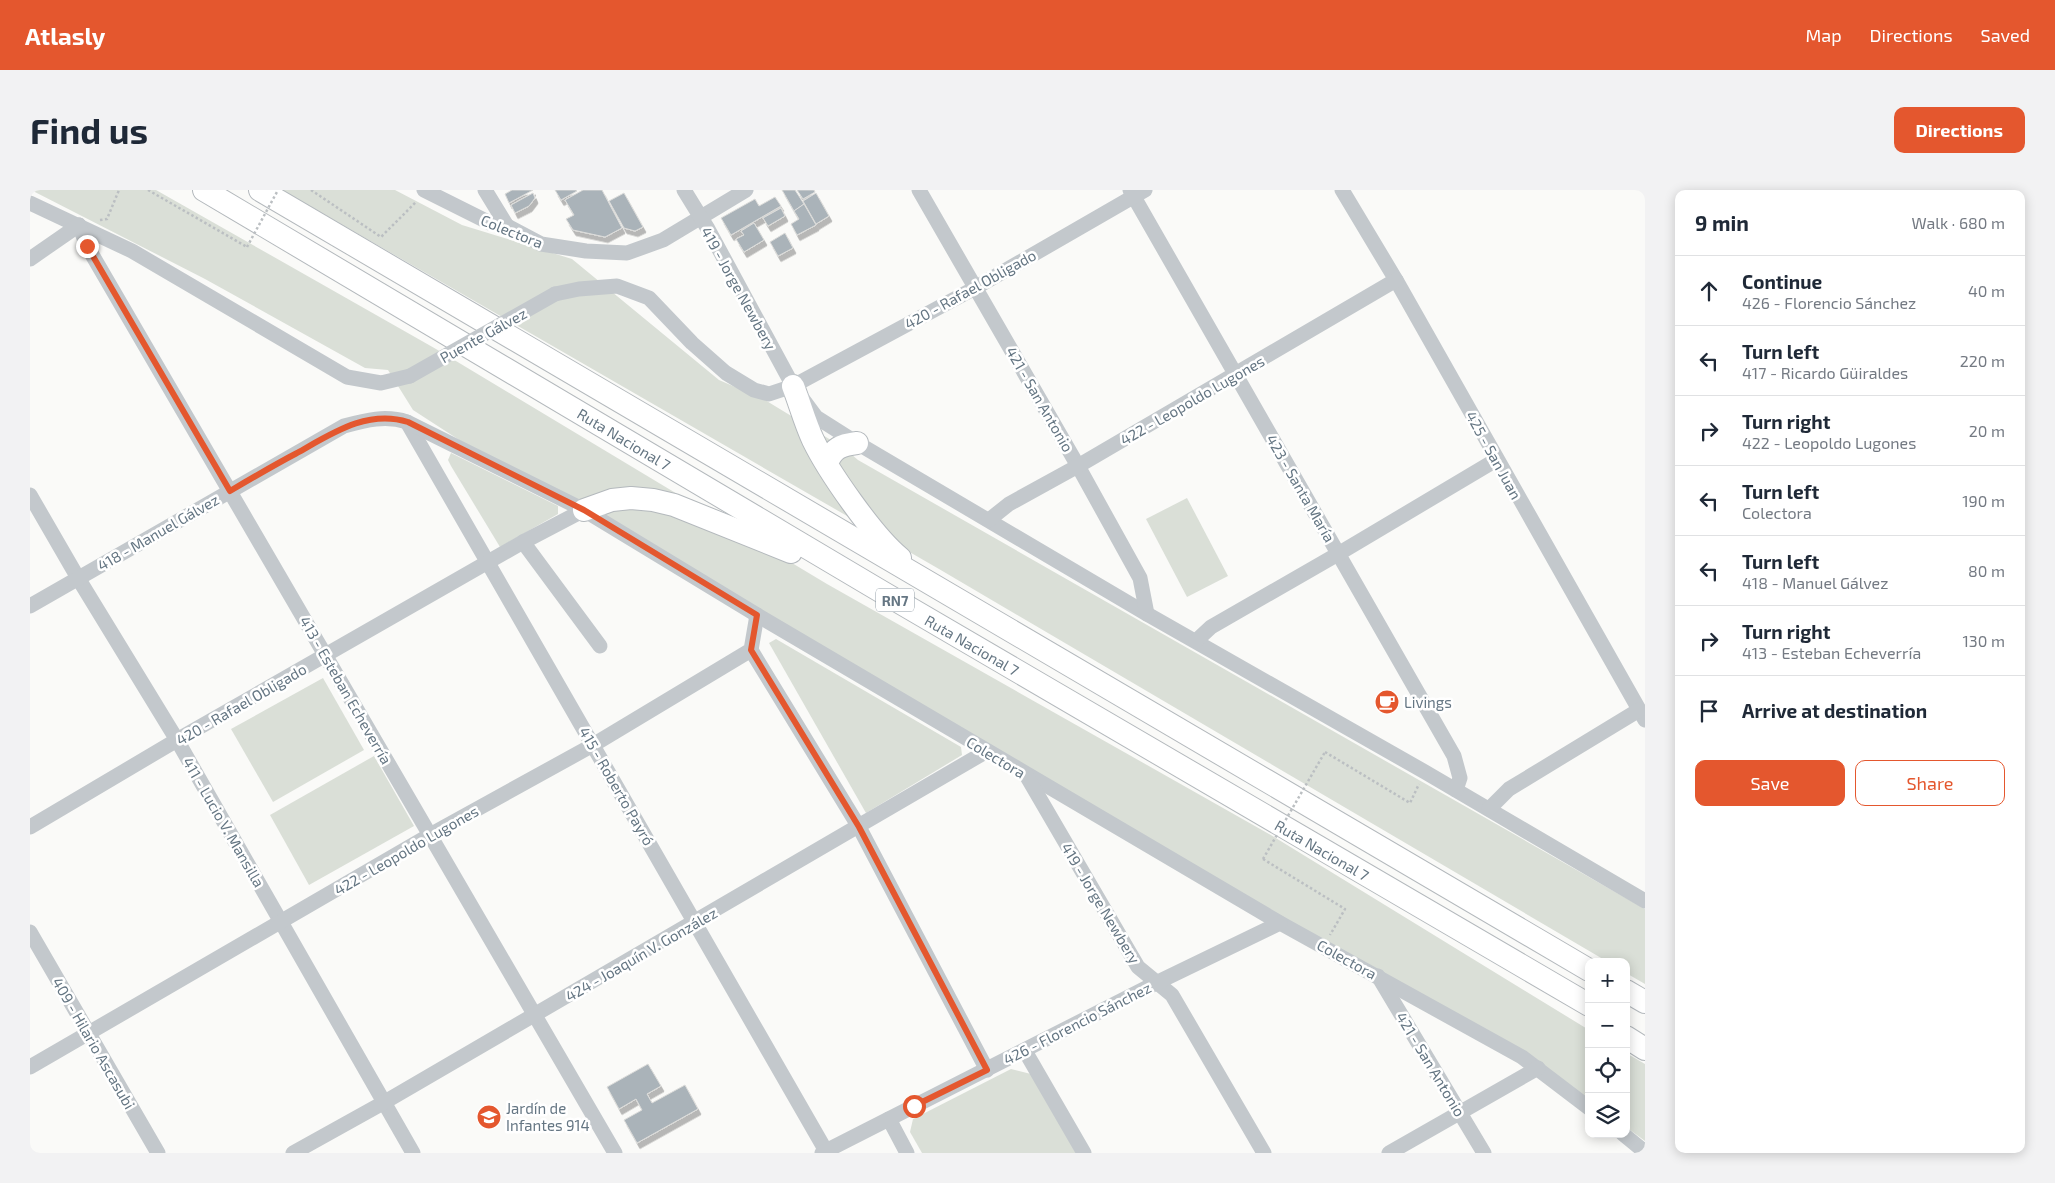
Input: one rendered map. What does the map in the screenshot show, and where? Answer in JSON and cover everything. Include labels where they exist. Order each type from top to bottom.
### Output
[{"type":"highway","name":"Ruta Nacional 7","points":[[204,190],[882,592],[1585,1003]]},
{"type":"highway","name":"Ruta Nacional 7","points":[[260,190],[939,590],[1585,966]]},
{"type":"highway","points":[[793,386],[814,441],[875,532],[897,555],[939,590]]},
{"type":"highway","points":[[827,463],[837,448],[845,444],[857,443]]},
{"type":"highway","points":[[584,510],[612,500],[631,498],[674,505],[776,546],[882,592]]},
{"type":"highway","points":[[1543,979],[1585,1008]]},
{"type":"highway","points":[[1630,985],[1645,992]]},
{"type":"highway","points":[[1630,993],[1645,1002]]},
{"type":"highway","points":[[1630,1028],[1645,1037]]},
{"type":"highway","points":[[1630,1040],[1645,1049]]},
{"type":"street","points":[[486,190],[507,226]]},
{"type":"street","name":"419 - Jorge Newbery","points":[[684,190],[793,386]]},
{"type":"street","points":[[700,217],[746,190]]},
{"type":"street","name":"421 - San Antonio","points":[[919,190],[1078,466],[1140,578],[1147,614]]},
{"type":"street","name":"425 - San Juan","points":[[1342,190],[1396,280],[1496,460],[1642,715]]},
{"type":"street","name":"Colectora","points":[[426,191],[490,223],[507,226],[541,244],[586,251],[627,253],[663,240],[700,217]]},
{"type":"street","name":"420 - Rafael Obligado","points":[[555,294],[579,289],[617,286],[649,298],[692,343],[726,373],[754,390],[769,394],[793,386],[975,288],[1136,192]]},
{"type":"street","name":"423 - Santa María","points":[[1136,192],[1236,374],[1454,756],[1460,778],[1456,790]]},
{"type":"street","points":[[30,203],[79,226]]},
{"type":"street","points":[[30,259],[79,226]]},
{"type":"street","name":"Puente Gálvez","points":[[79,226],[132,251],[347,377],[381,384],[410,376],[555,294]]},
{"type":"street","name":"413 - Esteban Echeverría","points":[[79,226],[87,246],[615,1153]]},
{"type":"street","name":"422 - Leopoldo Lugones","points":[[989,520],[1009,504],[1078,466],[1396,280]]},
{"type":"street","points":[[793,386],[816,417],[857,443],[1147,614],[1425,772],[1598,875],[1645,900]]},
{"type":"street","name":"418 - Manuel Gálvez","points":[[30,606],[344,426],[377,418],[402,420]]},
{"type":"street","name":"Colectora","points":[[402,420],[584,510],[757,615],[1280,923],[1466,1025],[1538,1068],[1585,1105]]},
{"type":"street","name":"415 - Roberto Payró","points":[[402,420],[696,922],[824,1152]]},
{"type":"street","points":[[1196,641],[1211,627],[1496,460]]},
{"type":"street","name":"411 - Lucio V. Mansilla","points":[[30,495],[78,578],[177,740],[412,1153]]},
{"type":"street","name":"420 - Rafael Obligado","points":[[30,827],[177,740],[523,542],[584,510]]},
{"type":"street","points":[[523,542],[600,646]]},
{"type":"street","points":[[757,615],[751,650],[859,827],[987,1070]]},
{"type":"street","name":"422 - Leopoldo Lugones","points":[[30,1067],[430,835],[593,745],[751,650]]},
{"type":"street","points":[[1490,810],[1509,790],[1642,715]]},
{"type":"street","name":"424 - Joaquín V. González","points":[[293,1153],[696,922],[987,751]]},
{"type":"street","name":"419 - Jorge Newbery","points":[[1025,774],[1138,967],[1172,996],[1264,1153]]},
{"type":"street","name":"426 - Florencio Sánchez","points":[[824,1152],[1156,983],[1280,923]]},
{"type":"street","name":"409 - Hilario Ascasubi","points":[[30,932],[158,1153]]},
{"type":"street","name":"421 - San Antonio","points":[[1378,976],[1484,1153]]},
{"type":"street","points":[[1025,1051],[1084,1153]]},
{"type":"street","points":[[1389,1153],[1538,1068]]},
{"type":"street","points":[[888,1120],[907,1153]]},
{"type":"street","points":[[1628,1138],[1645,1152]]},
{"type":"path","points":[[79,226],[107,219],[119,190]]},
{"type":"path","points":[[148,190],[247,247],[278,190]]},
{"type":"path","points":[[311,190],[380,236],[426,191]]},
{"type":"path","points":[[1325,946],[1345,909],[1263,859],[1325,752],[1410,803],[1425,772]]},
{"type":"shaded area","points":[[31,190],[156,190],[436,349],[827,584],[1269,834],[1585,1028],[1585,1097],[1396,983],[467,445],[413,410],[388,370],[365,368],[205,279]]},
{"type":"shaded area","points":[[282,190],[395,190],[462,225],[572,259],[719,380],[765,400],[844,448],[858,460],[1645,909],[1645,984],[1630,975],[1630,958],[1601,958],[939,569]]},
{"type":"shaded area","points":[[451,453],[558,506],[558,514],[500,547],[451,466],[448,460]]},
{"type":"shaded area","points":[[1187,498],[1228,576],[1187,597],[1146,519]]},
{"type":"shaded area","points":[[776,639],[961,747],[962,755],[866,813],[769,643]]},
{"type":"shaded area","points":[[323,678],[364,750],[273,802],[231,729]]},
{"type":"shaded area","points":[[374,756],[414,826],[309,885],[270,815]]},
{"type":"shaded area","points":[[1630,1055],[1645,1064],[1645,1141],[1630,1130]]},
{"type":"shaded area","points":[[1011,1069],[1031,1074],[1076,1153],[922,1153],[910,1132],[913,1119]]},
{"type":"building","points":[[512,190],[533,190],[509,203],[505,194]]},
{"type":"building","points":[[555,190],[576,190],[577,191],[561,200]]},
{"type":"building","points":[[583,190],[602,190],[622,228],[605,237],[573,230],[566,219],[574,215],[565,200]]},
{"type":"building","points":[[782,190],[795,190],[804,204],[794,211]]},
{"type":"building","points":[[797,190],[814,190],[815,192],[803,199]]},
{"type":"building","points":[[533,193],[535,198],[529,206],[515,213],[511,205]]},
{"type":"building","points":[[624,193],[643,227],[635,231],[624,228],[609,201]]},
{"type":"building","points":[[816,193],[829,216],[816,224],[803,201]]},
{"type":"building","points":[[775,197],[781,206],[731,235],[721,218],[755,199],[759,206]]},
{"type":"building","points":[[804,204],[816,225],[797,235],[791,224],[799,219],[794,211]]},
{"type":"building","points":[[781,208],[785,216],[768,226],[763,218]]},
{"type":"building","points":[[754,223],[764,240],[744,252],[736,239],[744,235],[741,231]]},
{"type":"building","points":[[785,233],[793,248],[778,256],[770,242]]},
{"type":"building","points":[[648,1064],[661,1086],[647,1094],[652,1103],[685,1085],[698,1109],[637,1143],[624,1120],[642,1110],[636,1099],[619,1109],[607,1087]]},
{"type":"place","name":"Livings","points":[[1387,702]]},
{"type":"place","name":"Jardín de Infantes 914","points":[[489,1117]]},
{"type":"route","points":[[87,246],[230,491],[344,426],[377,418],[396,418],[408,422],[515,478],[584,510],[757,615],[751,650],[859,827],[987,1070],[914,1106]]}]
